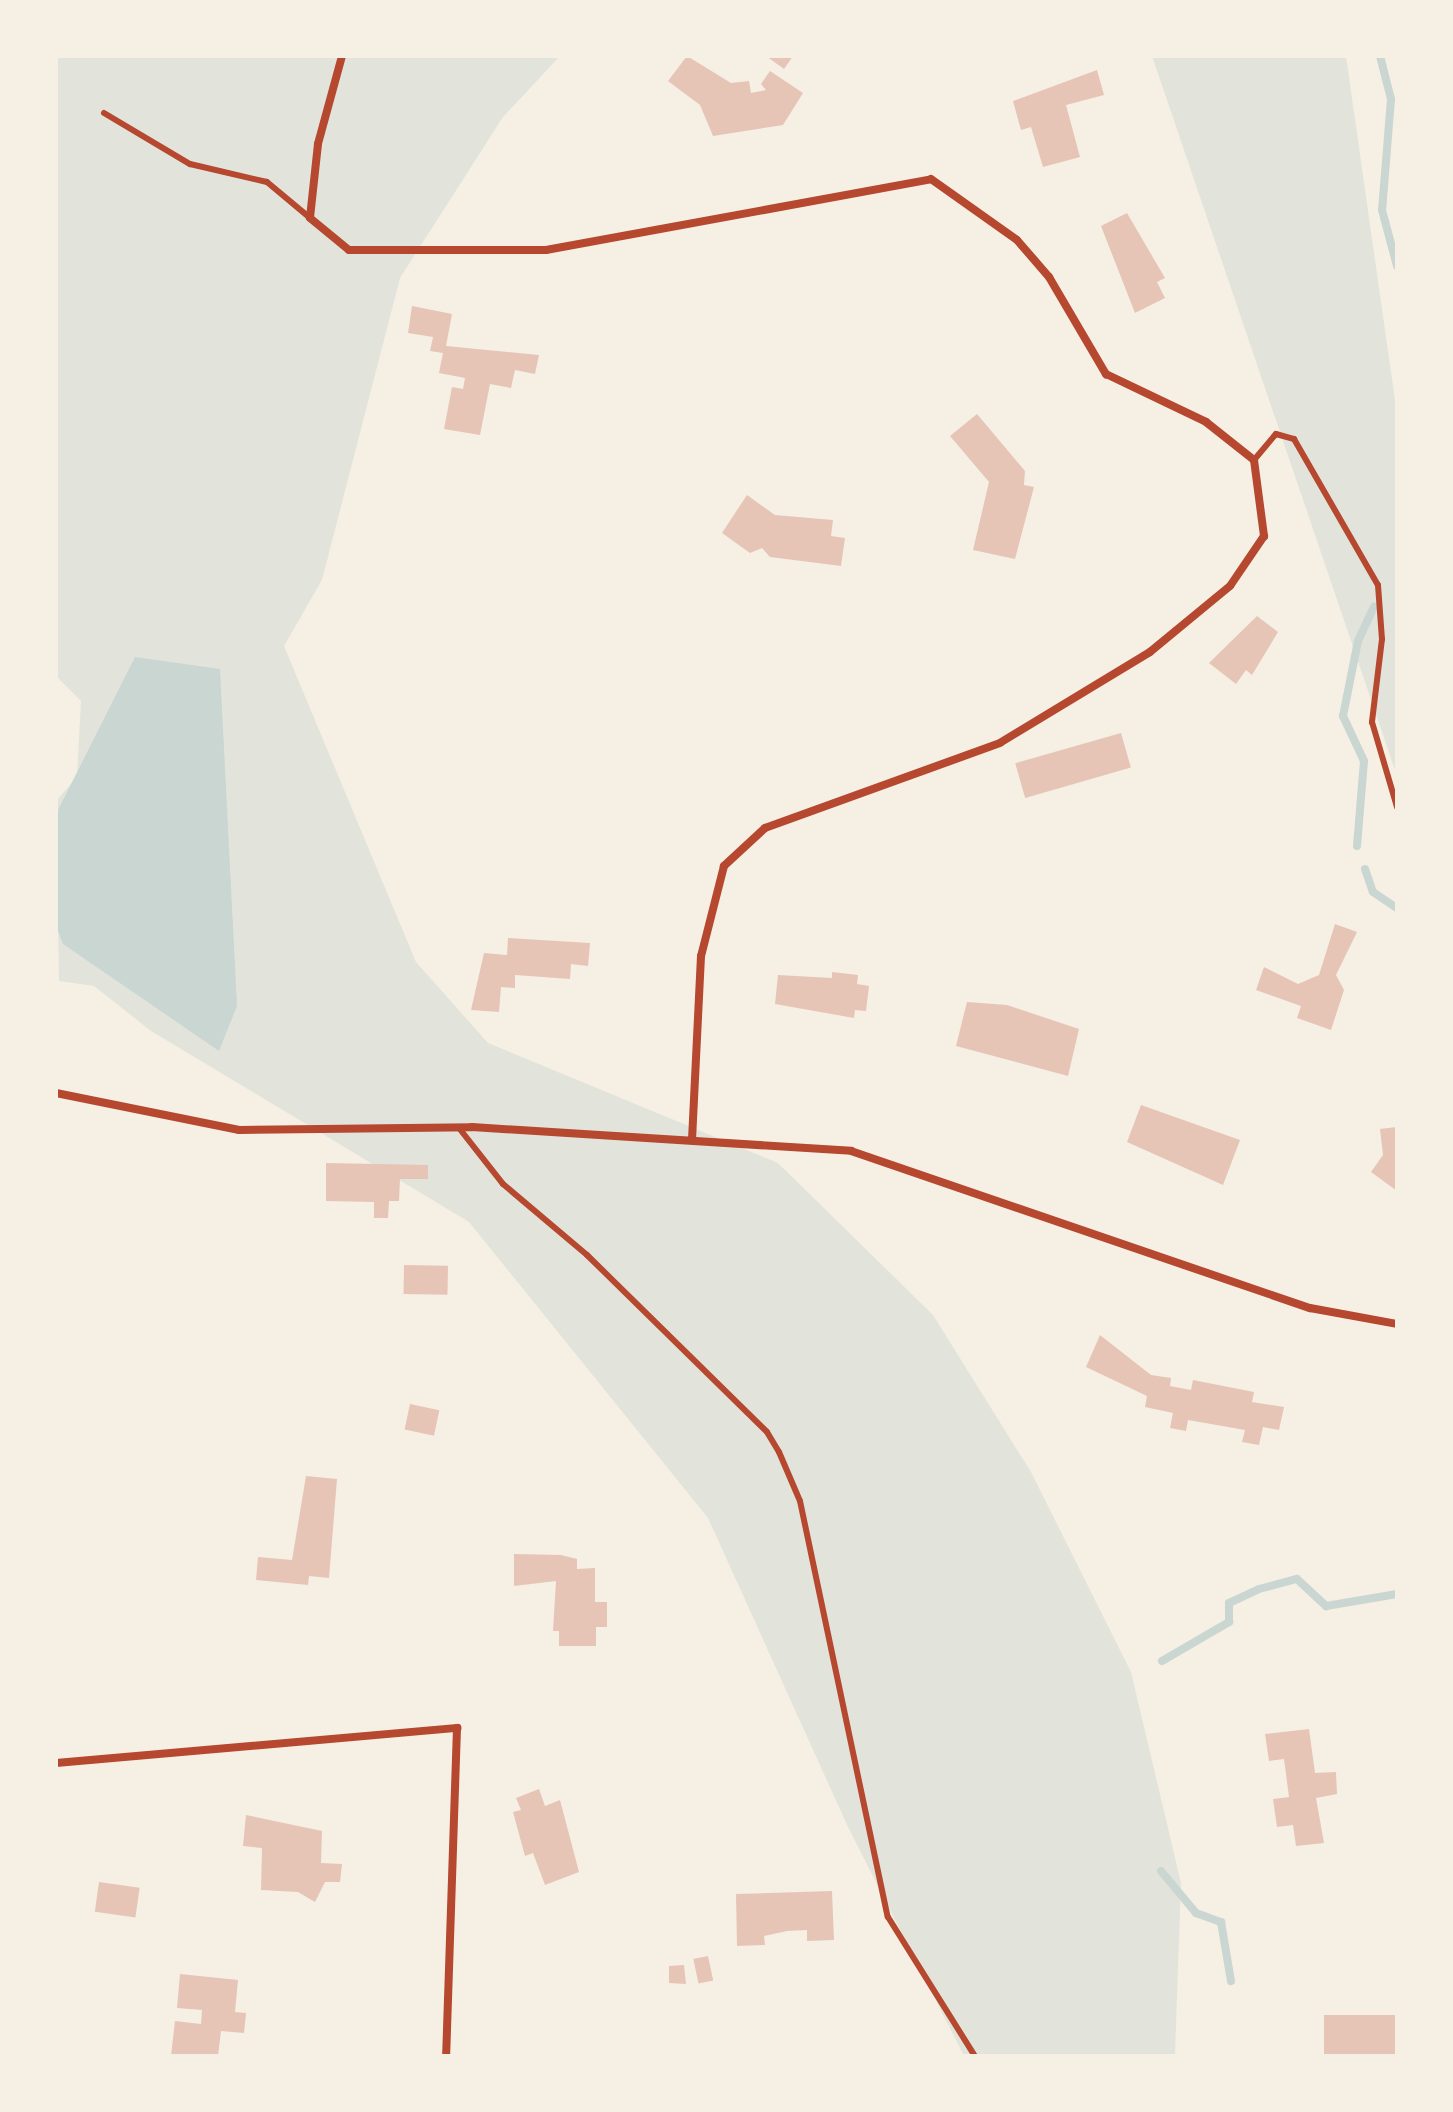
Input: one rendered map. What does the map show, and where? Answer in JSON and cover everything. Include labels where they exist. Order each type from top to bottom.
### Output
[{"type":"street","points":[[342,56],[318,144],[310,218],[349,250],[546,250],[931,179],[1017,240],[1049,277],[1106,374],[1206,422],[1254,460],[1264,536],[1230,586],[1150,652],[1000,743],[765,828],[724,866],[701,956],[692,1139]]},
{"type":"street","points":[[56,1093],[239,1130],[459,1128],[692,1139],[851,1151],[1310,1308],[1397,1324]]},
{"type":"street","points":[[56,1763],[457,1728],[446,2056]]},
{"type":"lane","points":[[104,113],[190,164],[267,182],[310,218]]},
{"type":"lane","points":[[1254,460],[1276,434],[1294,439],[1378,585],[1382,639],[1372,722],[1397,807]]},
{"type":"lane","points":[[459,1128],[503,1184],[587,1255],[779,1452],[800,1501],[888,1917],[975,2056]]},
{"type":"shaded area","points":[[56,56],[560,56],[503,117],[400,278],[322,580],[284,646],[416,962],[488,1043],[778,1163],[933,1315],[1031,1472],[1131,1672],[1181,1883],[1175,2056],[964,2056],[848,1827],[708,1518],[469,1222],[151,1031],[94,986],[59,981],[56,801],[77,777],[81,701],[56,676]]},
{"type":"shaded area","points":[[1152,56],[1346,56],[1397,414],[1397,776]]},
{"type":"shaded area","points":[[135,657],[220,669],[237,1006],[219,1051],[63,944],[56,926],[56,814]]},
{"type":"building","points":[[687,56],[731,83],[749,81],[751,93],[766,90],[761,84],[770,71],[803,93],[783,125],[713,136],[700,105],[668,81]]},
{"type":"building","points":[[766,56],[793,56],[784,69]]},
{"type":"building","points":[[1097,70],[1104,95],[1066,105],[1080,157],[1043,167],[1031,127],[1021,130],[1013,101]]},
{"type":"building","points":[[1127,213],[1165,278],[1157,282],[1165,298],[1135,313],[1101,226]]},
{"type":"building","points":[[412,306],[452,314],[446,346],[539,355],[535,374],[515,370],[511,388],[490,384],[480,435],[444,429],[452,387],[463,389],[465,378],[439,373],[443,353],[430,351],[433,337],[408,333]]},
{"type":"building","points":[[977,414],[1025,471],[1024,485],[1034,487],[1015,559],[973,550],[989,482],[950,436]]},
{"type":"building","points":[[747,495],[775,515],[833,520],[831,536],[845,538],[841,566],[770,557],[762,548],[750,553],[722,533]]},
{"type":"building","points":[[1257,616],[1278,632],[1252,675],[1246,670],[1236,684],[1209,663]]},
{"type":"building","points":[[1121,733],[1131,768],[1025,798],[1015,763]]},
{"type":"building","points":[[1335,924],[1357,932],[1336,975],[1344,990],[1331,1030],[1297,1018],[1301,1006],[1256,990],[1264,967],[1298,984],[1319,975]]},
{"type":"building","points":[[508,938],[590,943],[588,966],[571,964],[570,979],[515,975],[515,988],[501,987],[499,1012],[471,1010],[484,953],[507,955]]},
{"type":"building","points":[[832,972],[858,975],[857,984],[869,986],[866,1011],[855,1010],[854,1018],[775,1004],[778,975],[832,978]]},
{"type":"building","points":[[967,1002],[1007,1005],[1079,1029],[1068,1076],[956,1046]]},
{"type":"building","points":[[1141,1105],[1240,1140],[1223,1185],[1127,1142]]},
{"type":"building","points":[[1397,1127],[1397,1191],[1371,1172],[1383,1155],[1380,1129]]},
{"type":"building","points":[[326,1163],[428,1165],[428,1179],[400,1179],[399,1201],[389,1201],[388,1218],[374,1218],[374,1202],[326,1201]]},
{"type":"building","points":[[404,1265],[448,1266],[447,1295],[403,1294]]},
{"type":"building","points":[[1100,1335],[1151,1375],[1171,1378],[1170,1386],[1191,1390],[1193,1380],[1254,1392],[1252,1402],[1284,1407],[1279,1430],[1263,1427],[1259,1445],[1242,1442],[1245,1430],[1188,1420],[1186,1431],[1170,1428],[1173,1413],[1145,1407],[1147,1396],[1086,1367]]},
{"type":"building","points":[[410,1404],[439,1410],[434,1436],[405,1429]]},
{"type":"building","points":[[306,1476],[337,1479],[329,1578],[309,1576],[308,1585],[256,1580],[258,1557],[292,1560]]},
{"type":"building","points":[[514,1554],[561,1555],[577,1559],[577,1569],[595,1568],[595,1602],[607,1602],[607,1627],[596,1627],[596,1646],[559,1646],[559,1631],[553,1631],[556,1581],[514,1586]]},
{"type":"building","points":[[1309,1729],[1315,1773],[1336,1772],[1337,1794],[1316,1798],[1324,1843],[1296,1846],[1293,1825],[1277,1827],[1273,1799],[1289,1797],[1284,1759],[1269,1761],[1265,1734]]},
{"type":"building","points":[[539,1789],[545,1806],[560,1800],[579,1872],[545,1885],[533,1853],[525,1856],[513,1812],[521,1810],[516,1798]]},
{"type":"building","points":[[246,1815],[322,1831],[321,1863],[342,1864],[340,1882],[325,1882],[315,1902],[298,1892],[261,1890],[262,1848],[243,1846]]},
{"type":"building","points":[[99,1882],[140,1888],[135,1917],[95,1912]]},
{"type":"building","points":[[832,1891],[834,1940],[807,1941],[807,1930],[787,1931],[764,1936],[765,1945],[737,1946],[736,1894]]},
{"type":"building","points":[[708,1956],[713,1980],[699,1984],[693,1959]]},
{"type":"building","points":[[684,1965],[686,1984],[669,1983],[669,1966]]},
{"type":"building","points":[[180,1974],[238,1980],[235,2012],[246,2013],[244,2033],[221,2031],[218,2056],[171,2056],[175,2021],[201,2024],[202,2010],[177,2008]]},
{"type":"building","points":[[1324,2015],[1397,2015],[1397,2056],[1324,2056]]},
{"type":"waterway","points":[[1380,56],[1391,99],[1382,210],[1397,266]]},
{"type":"waterway","points":[[1357,846],[1364,761],[1343,716],[1358,641],[1374,607]]},
{"type":"waterway","points":[[1365,869],[1373,892],[1397,908]]},
{"type":"waterway","points":[[1162,1661],[1229,1622],[1229,1603],[1259,1589],[1297,1579],[1326,1606],[1397,1594]]},
{"type":"waterway","points":[[1161,1871],[1196,1913],[1221,1922],[1231,1981]]}]
